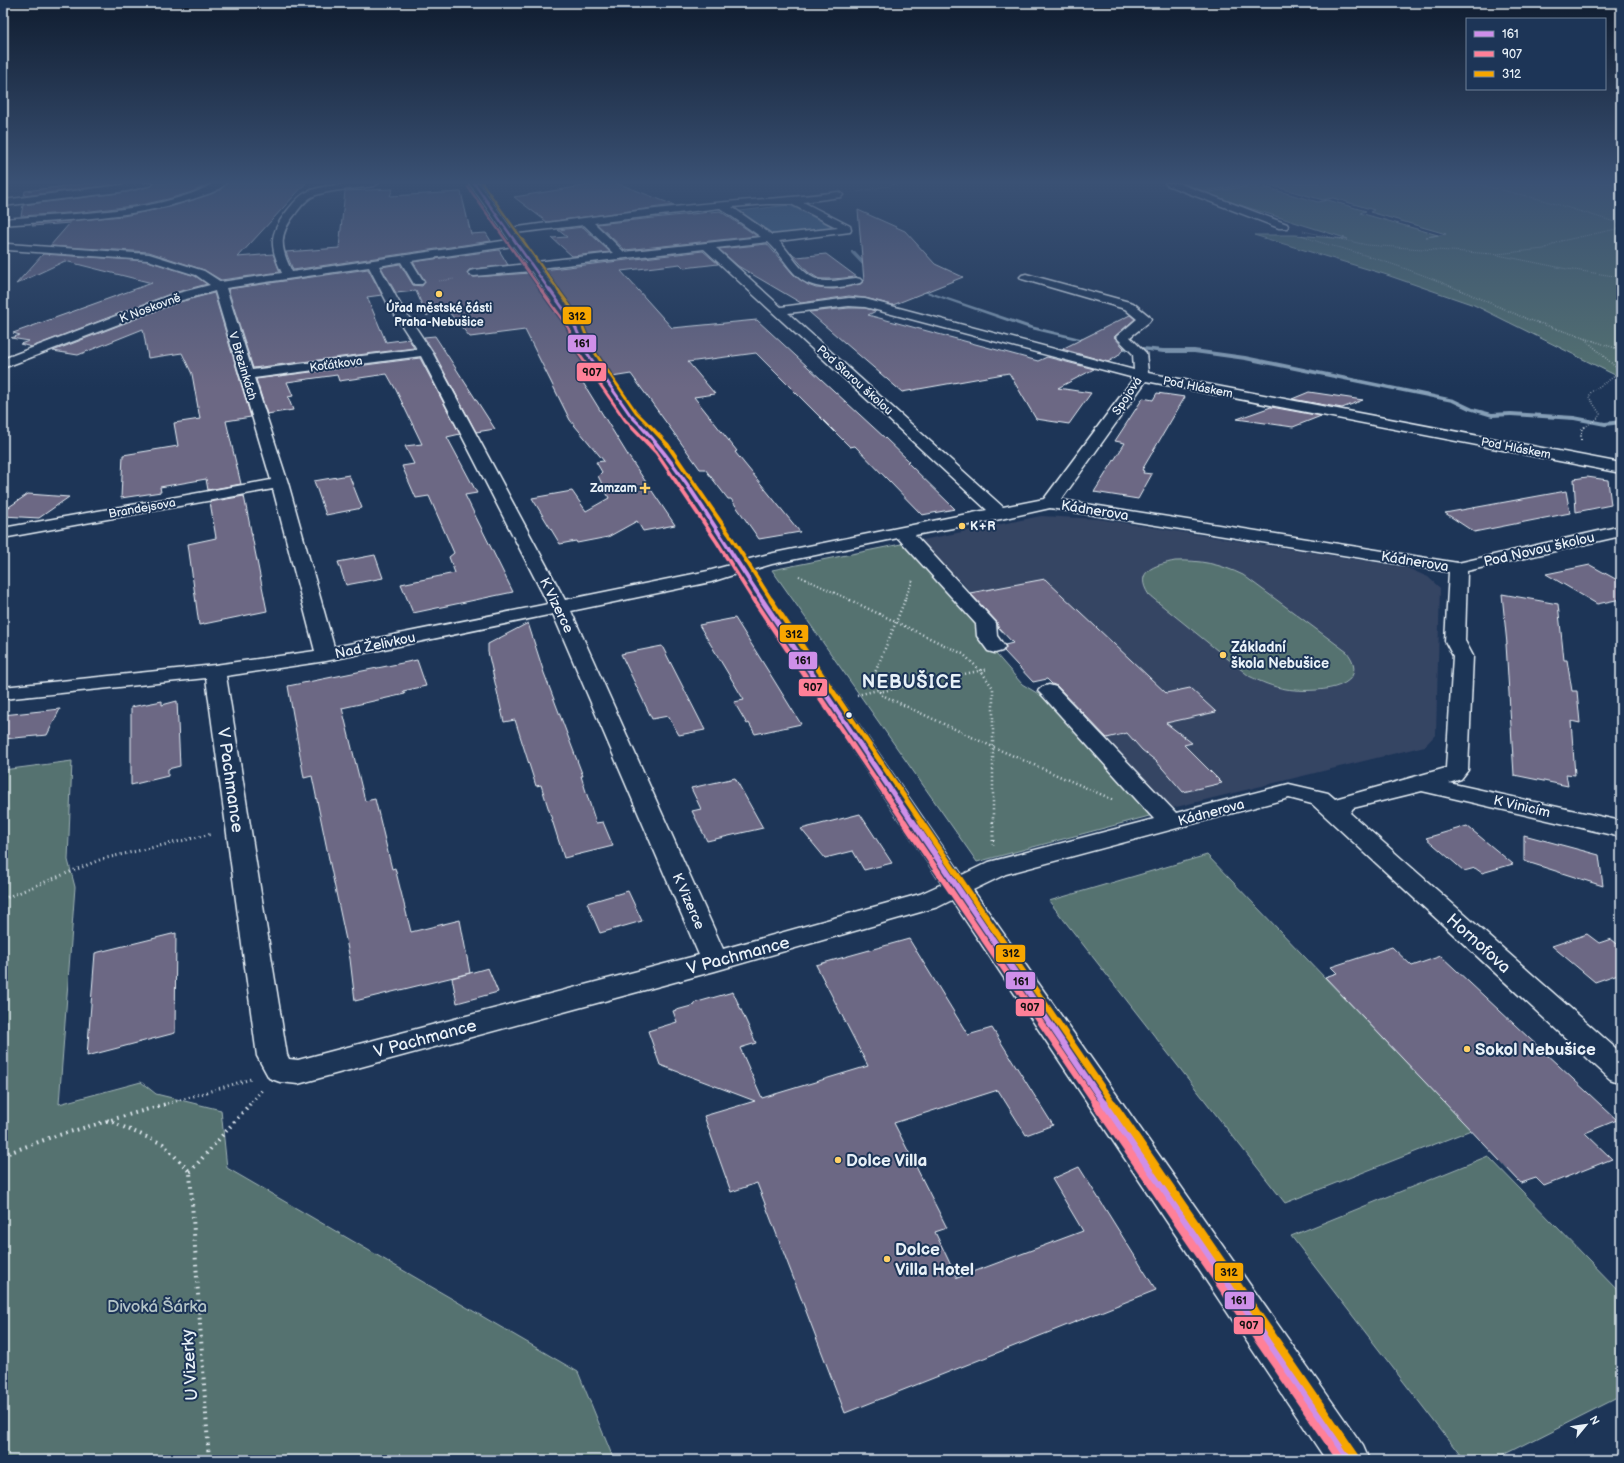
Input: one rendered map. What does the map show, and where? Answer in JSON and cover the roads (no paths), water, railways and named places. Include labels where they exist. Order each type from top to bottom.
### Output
[{"type":"street","points":[[57,251],[149,257],[200,273],[219,286]]},
{"type":"street","points":[[278,251],[288,275]]},
{"type":"street","name":"K Noskovně","points":[[3,364],[168,300],[219,286],[451,251]]},
{"type":"street","points":[[523,251],[574,324],[585,350],[631,416],[661,448],[724,538],[748,580],[1349,1460]]},
{"type":"street","points":[[617,251],[622,256]]},
{"type":"street","points":[[474,273],[667,251]]},
{"type":"street","name":"Pod Starou školou","points":[[713,251],[1001,514]]},
{"type":"street","points":[[782,251],[797,271],[812,282],[827,284],[856,281]]},
{"type":"street","points":[[404,258],[418,282]]},
{"type":"street","name":"K Vizerce","points":[[372,263],[394,304],[425,352],[560,608],[716,961]]},
{"type":"street","name":"Spojová","points":[[1026,277],[1129,306],[1145,319],[1122,337],[1139,353],[1142,376],[1050,503]]},
{"type":"street","name":"V Březinkách","points":[[219,286],[280,483],[326,655]]},
{"type":"street","name":"Pod Hláskem","points":[[779,311],[849,302],[865,303],[1142,376],[1621,468]]},
{"type":"street","name":"Koťátkova","points":[[247,375],[425,352]]},
{"type":"street","name":"Brandejsova","points":[[3,533],[280,483]]},
{"type":"street","name":"Kádnerova","points":[[741,567],[769,559],[1001,514],[1050,503],[1458,568],[1456,641],[1463,656],[1458,766],[1457,770],[1452,774],[1345,803],[1337,815],[1320,798],[1289,791],[998,868],[958,887]]},
{"type":"street","name":"Pod Novou školou","points":[[1458,568],[1621,531]]},
{"type":"street","points":[[903,533],[986,623],[987,636],[995,647]]},
{"type":"street","name":"Nad Želivkou","points":[[3,693],[215,671],[326,655],[711,576],[741,567]]},
{"type":"street","name":"V Pachmance","points":[[215,671],[237,828],[272,1056],[280,1070],[298,1072],[716,961],[929,901],[958,887]]},
{"type":"street","points":[[1049,691],[1171,823]]},
{"type":"street","name":"K Vinicím","points":[[1423,783],[1621,829]]},
{"type":"street","name":"Hornofova","points":[[1337,815],[1621,1071]]},
{"type":"waterway","points":[[853,252],[870,270]]},
{"type":"waterway","points":[[917,288],[1029,327],[1094,342]]},
{"type":"waterway","points":[[1112,346],[1127,349]]},
{"type":"waterway","points":[[1143,349],[1163,351],[1194,351],[1245,358],[1454,401],[1471,409],[1492,415],[1511,414],[1574,418],[1605,424],[1621,422]]},
{"type":"place","name":"Úřad městské části Praha-Nebušice","points":[[439,294]]},
{"type":"place","name":"Zamzam","points":[[645,488]]},
{"type":"place","name":"K+R","points":[[962,526]]},
{"type":"place","name":"Základní škola Nebušice","points":[[1223,655]]},
{"type":"place","name":"Sokol Nebušice","points":[[1467,1049]]},
{"type":"place","name":"Dolce Villa","points":[[838,1160]]},
{"type":"place","name":"Dolce Villa Hotel","points":[[887,1259]]},
{"type":"district","name":"NEBUŠICE","points":[[912,682]]},
{"type":"park label","name":"Divoká Šárka","points":[[157,1306]]}]
